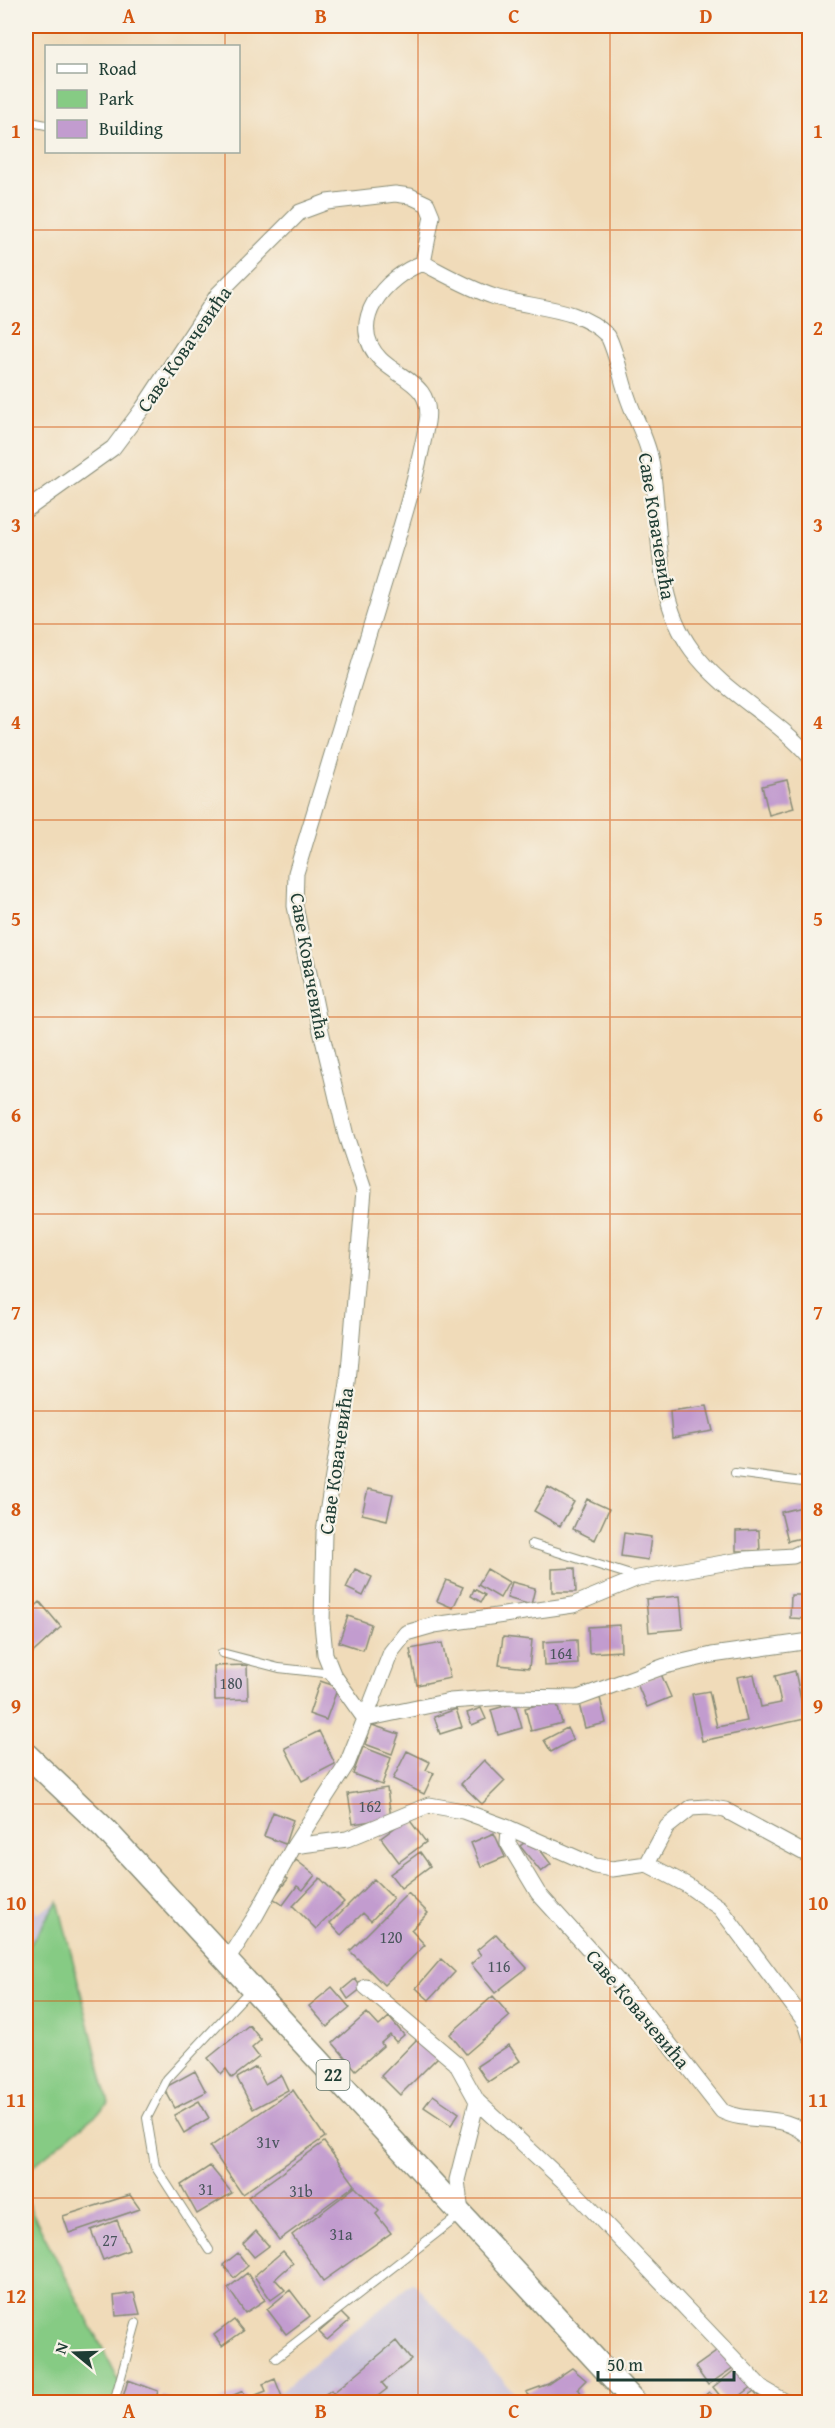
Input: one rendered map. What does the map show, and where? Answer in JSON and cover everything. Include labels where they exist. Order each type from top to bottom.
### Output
[{"type":"main road","name":"22","points":[[26,1754],[105,1829],[635,2403]]},
{"type":"street","name":"Саве Ковачевића","points":[[26,510],[113,448],[143,408],[218,294],[300,212],[327,202],[396,194],[410,196],[427,204],[432,216],[423,263]]},
{"type":"street","name":"Саве Ковачевића","points":[[423,263],[495,297],[574,315],[596,324],[608,336],[628,400],[651,460],[662,569],[669,608],[678,628],[705,666],[742,700],[782,729],[810,757]]},
{"type":"street","name":"Саве Ковачевића","points":[[365,1719],[333,1674],[325,1654],[322,1623],[324,1532],[348,1383],[364,1190],[346,1136],[321,1031],[296,906],[296,873],[410,496],[427,418],[423,394],[410,379],[381,360],[370,344],[367,329],[369,314],[381,290],[395,277],[423,263]]},
{"type":"street","points":[[226,1962],[256,1915],[294,1846],[347,1764],[392,1652],[406,1633],[434,1625],[573,1605],[638,1578],[746,1559],[793,1556],[810,1548]]},
{"type":"street","points":[[365,1719],[450,1701],[506,1697],[578,1698],[665,1666],[712,1655],[810,1641]]},
{"type":"street","points":[[294,1846],[347,1839],[429,1805],[463,1811],[509,1828],[595,1866],[612,1869],[647,1864],[687,1885],[720,1908],[806,2023],[810,2036]]},
{"type":"street","points":[[647,1864],[667,1827],[691,1808],[708,1807],[725,1810],[810,1856]]},
{"type":"street","name":"Саве Ковачевића","points":[[509,1828],[508,1843],[538,1893],[634,1999],[722,2111],[731,2116],[783,2121],[810,2138]]},
{"type":"street","points":[[366,1987],[456,2063],[477,2101],[573,2190],[762,2388],[786,2403]]},
{"type":"street","points":[[461,2214],[457,2180],[477,2101]]},
{"type":"lane","points":[[26,121],[45,125]]},
{"type":"lane","points":[[735,1473],[810,1483]]},
{"type":"lane","points":[[532,1544],[638,1578]]},
{"type":"lane","points":[[222,1653],[279,1668],[333,1674]]},
{"type":"lane","points":[[210,2250],[155,2166],[147,2118],[167,2079],[252,1989]]},
{"type":"lane","points":[[276,2358],[461,2214]]},
{"type":"lane","points":[[114,2403],[136,2323]]},
{"type":"shaded area","points":[[26,1895],[37,1914],[58,1901],[26,1951]]},
{"type":"shaded area","points":[[413,2282],[523,2402],[268,2402]]},
{"type":"green space","points":[[58,1901],[109,2104],[26,2172],[26,1951]]},
{"type":"green space","points":[[26,2200],[120,2382],[114,2402],[26,2402]]},
{"type":"building","points":[[787,780],[794,808],[769,815],[762,786]]},
{"type":"building","points":[[707,1406],[713,1431],[672,1438],[670,1411]]},
{"type":"building","points":[[548,1487],[574,1502],[560,1526],[534,1511]]},
{"type":"building","points":[[368,1489],[393,1494],[387,1520],[362,1514]]},
{"type":"building","points":[[587,1499],[609,1509],[595,1540],[573,1529]]},
{"type":"building","points":[[810,1505],[810,1536],[788,1541],[781,1512]]},
{"type":"building","points":[[759,1530],[760,1551],[736,1551],[736,1531]]},
{"type":"building","points":[[624,1533],[651,1537],[648,1560],[621,1556]]},
{"type":"building","points":[[575,1568],[576,1592],[552,1592],[552,1569]]},
{"type":"building","points":[[355,1569],[372,1577],[363,1596],[346,1588]]},
{"type":"building","points":[[487,1569],[509,1582],[500,1598],[478,1585]]},
{"type":"building","points":[[446,1580],[463,1587],[453,1608],[437,1601]]},
{"type":"building","points":[[512,1582],[535,1588],[531,1605],[507,1598]]},
{"type":"building","points":[[474,1589],[485,1595],[481,1602],[471,1596]]},
{"type":"building","points":[[791,1595],[810,1595],[810,1619],[790,1618]]},
{"type":"building","points":[[680,1596],[683,1629],[649,1632],[646,1599]]},
{"type":"building","points":[[40,1602],[61,1627],[26,1659],[26,1615]]},
{"type":"building","points":[[348,1616],[371,1624],[363,1650],[339,1642]]},
{"type":"building","points":[[620,1625],[621,1651],[589,1653],[588,1627]]},
{"type":"building","points":[[503,1637],[532,1640],[529,1668],[499,1665]]},
{"type":"building","points":[[577,1640],[578,1664],[544,1666],[543,1642]]},
{"type":"building","points":[[442,1643],[450,1678],[417,1685],[410,1649]]},
{"type":"building","points":[[247,1665],[248,1699],[215,1700],[214,1666]]},
{"type":"building","points":[[795,1671],[805,1719],[702,1741],[692,1694],[709,1691],[717,1727],[747,1721],[737,1677],[754,1674],[761,1707],[781,1703],[775,1676]]},
{"type":"building","points":[[661,1674],[671,1697],[647,1707],[637,1684]]},
{"type":"building","points":[[320,1681],[338,1687],[326,1720],[309,1714]]},
{"type":"building","points":[[600,1698],[606,1723],[585,1728],[579,1704]]},
{"type":"building","points":[[556,1700],[562,1723],[531,1731],[525,1708]]},
{"type":"building","points":[[515,1703],[522,1728],[498,1735],[491,1710]]},
{"type":"building","points":[[481,1708],[486,1719],[472,1725],[467,1713]]},
{"type":"building","points":[[456,1709],[462,1727],[440,1734],[434,1717]]},
{"type":"building","points":[[372,1725],[399,1734],[392,1754],[365,1744]]},
{"type":"building","points":[[567,1728],[573,1740],[551,1752],[544,1740]]},
{"type":"building","points":[[319,1731],[335,1764],[302,1781],[285,1748]]},
{"type":"building","points":[[363,1747],[391,1758],[382,1785],[353,1774]]},
{"type":"building","points":[[407,1751],[430,1762],[426,1770],[434,1773],[424,1794],[393,1779]]},
{"type":"building","points":[[484,1760],[505,1781],[482,1804],[461,1784]]},
{"type":"building","points":[[387,1788],[391,1818],[353,1824],[348,1794]]},
{"type":"building","points":[[273,1812],[293,1820],[285,1844],[264,1836]]},
{"type":"building","points":[[408,1818],[426,1842],[399,1862],[381,1838]]},
{"type":"building","points":[[494,1833],[505,1857],[481,1867],[471,1843]]},
{"type":"building","points":[[531,1838],[551,1864],[541,1872],[520,1846]]},
{"type":"building","points":[[420,1852],[430,1866],[401,1888],[390,1874]]},
{"type":"building","points":[[296,1860],[315,1875],[303,1890],[297,1886],[283,1905],[273,1898],[288,1879],[284,1876]]},
{"type":"building","points":[[320,1878],[344,1902],[316,1929],[293,1906]]},
{"type":"building","points":[[374,1879],[393,1898],[371,1921],[363,1913],[341,1935],[330,1923]]},
{"type":"building","points":[[408,1893],[428,1913],[411,1930],[425,1945],[384,1985],[350,1951]]},
{"type":"building","points":[[496,1934],[527,1968],[495,1993],[471,1964],[481,1955],[477,1950]]},
{"type":"building","points":[[441,1959],[455,1972],[429,2000],[416,1988]]},
{"type":"building","points":[[355,1979],[362,1988],[348,1999],[342,1990]]},
{"type":"building","points":[[332,1987],[350,2008],[327,2027],[309,2006]]},
{"type":"building","points":[[493,1996],[510,2016],[466,2054],[450,2034]]},
{"type":"building","points":[[367,2013],[379,2026],[389,2017],[404,2035],[396,2042],[390,2035],[381,2043],[383,2046],[356,2070],[333,2043]]},
{"type":"building","points":[[249,2025],[261,2040],[252,2048],[259,2057],[232,2078],[226,2069],[221,2074],[208,2058]]},
{"type":"building","points":[[420,2036],[440,2055],[400,2095],[381,2076]]},
{"type":"building","points":[[509,2045],[520,2061],[488,2082],[477,2066]]},
{"type":"building","points":[[256,2067],[265,2084],[281,2075],[288,2090],[253,2109],[237,2078]]},
{"type":"building","points":[[195,2071],[206,2092],[175,2108],[164,2088]]},
{"type":"building","points":[[293,2090],[325,2137],[242,2194],[210,2147]]},
{"type":"building","points":[[433,2095],[459,2113],[451,2125],[424,2107]]},
{"type":"building","points":[[199,2101],[209,2118],[184,2133],[174,2115]]},
{"type":"building","points":[[324,2142],[355,2185],[279,2240],[248,2197]]},
{"type":"building","points":[[210,2166],[232,2193],[197,2214],[181,2185]]},
{"type":"building","points":[[355,2187],[379,2211],[376,2214],[391,2233],[323,2281],[292,2235]]},
{"type":"building","points":[[130,2195],[140,2209],[69,2233],[63,2216]]},
{"type":"building","points":[[117,2220],[129,2250],[103,2260],[91,2230]]},
{"type":"building","points":[[256,2231],[269,2246],[254,2257],[243,2244]]},
{"type":"building","points":[[283,2251],[293,2263],[275,2279],[285,2290],[271,2300],[254,2276]]},
{"type":"building","points":[[238,2253],[248,2266],[234,2278],[223,2265]]},
{"type":"building","points":[[247,2273],[265,2300],[245,2313],[228,2288]]},
{"type":"building","points":[[290,2290],[310,2316],[286,2334],[267,2309]]},
{"type":"building","points":[[134,2293],[140,2314],[116,2316],[114,2296]]},
{"type":"building","points":[[341,2313],[349,2321],[327,2340],[319,2332]]},
{"type":"building","points":[[234,2320],[243,2331],[222,2346],[214,2335]]},
{"type":"building","points":[[396,2341],[411,2360],[382,2383],[387,2389],[370,2402],[315,2402],[331,2390],[333,2393]]},
{"type":"building","points":[[719,2350],[734,2367],[708,2385],[695,2367]]},
{"type":"building","points":[[572,2368],[586,2380],[578,2388],[581,2393],[574,2402],[536,2402],[526,2392],[548,2384]]},
{"type":"building","points":[[736,2369],[753,2386],[732,2402],[725,2402],[713,2387]]},
{"type":"building","points":[[275,2379],[284,2402],[259,2402],[256,2395],[266,2391],[263,2384]]},
{"type":"building","points":[[128,2380],[158,2391],[155,2402],[131,2402],[132,2400],[123,2397]]},
{"type":"building","points":[[243,2391],[248,2402],[218,2402]]},
{"type":"building","points":[[754,2391],[763,2402],[739,2402]]},
{"type":"building","points":[[709,2392],[719,2402],[697,2402]]},
{"type":"building","points":[[162,2396],[178,2402],[160,2402]]}]
